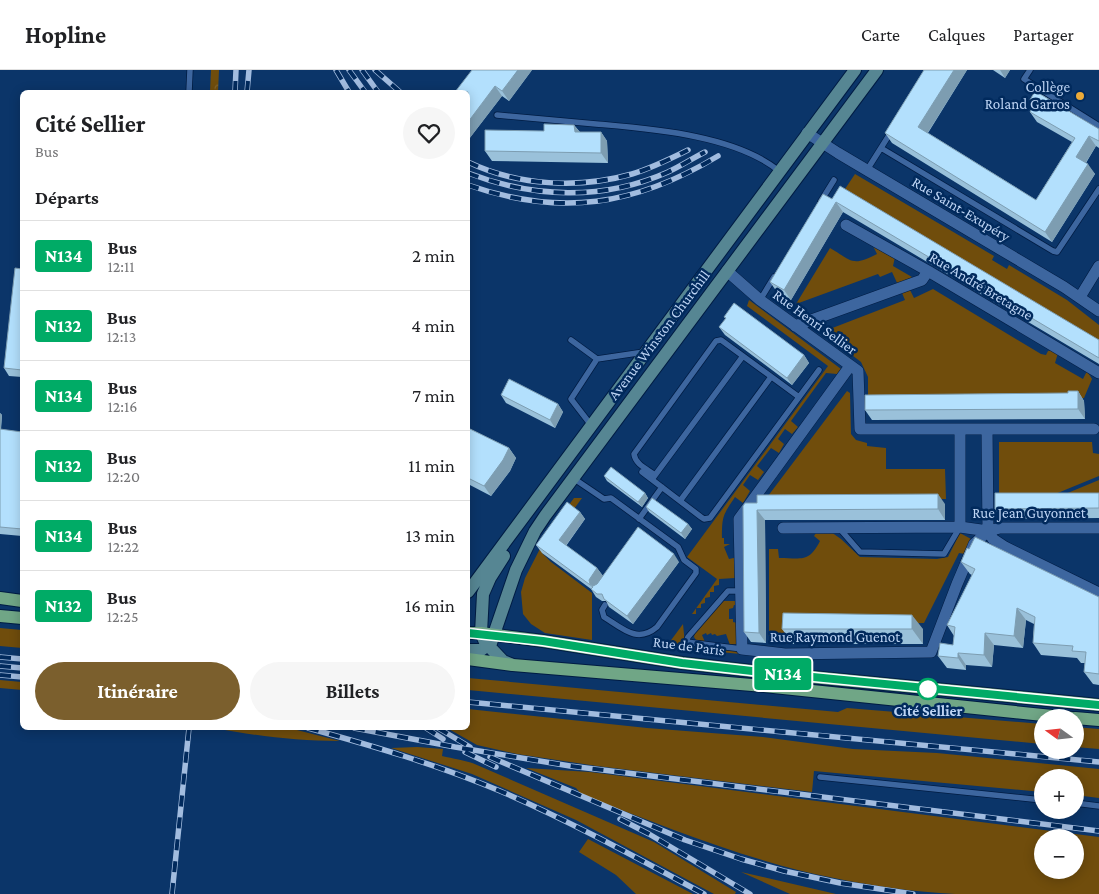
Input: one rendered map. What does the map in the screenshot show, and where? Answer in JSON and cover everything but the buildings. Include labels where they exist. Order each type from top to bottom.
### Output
[{"type":"main road","name":"Avenue Winston Churchill","points":[[470,589],[855,70]]},
{"type":"main road","name":"Avenue Winston Churchill","points":[[492,640],[524,551],[545,516],[877,70]]},
{"type":"main road","points":[[481,633],[482,598],[486,588],[539,496]]},
{"type":"main road","points":[[0,598],[20,601]]},
{"type":"main road","points":[[0,616],[20,618]]},
{"type":"main road","name":"Rue de Paris","points":[[470,633],[481,633],[492,640],[514,637],[682,663],[1099,705]]},
{"type":"main road","points":[[470,650],[481,650],[492,640],[503,661],[513,665]]},
{"type":"main road","points":[[470,659],[513,665],[764,686],[1034,714]]},
{"type":"main road","points":[[1084,719],[1099,720]]},
{"type":"street","name":"Rue Saint-Exupéry","points":[[807,133],[1080,297],[1099,311]]},
{"type":"street","name":"Rue André Bretagne","points":[[846,225],[928,271],[1099,373]]},
{"type":"street","points":[[1080,297],[1099,266]]},
{"type":"street","points":[[795,326],[922,280],[928,271]]},
{"type":"street","name":"Rue Henri Sellier","points":[[727,272],[760,300],[858,371],[860,429],[1094,429]]},
{"type":"street","points":[[742,649],[739,519],[850,366]]},
{"type":"street","points":[[960,429],[960,528]]},
{"type":"street","points":[[987,429],[988,531],[993,539],[1005,547],[1099,593]]},
{"type":"street","name":"Rue Jean Guyonnet","points":[[783,528],[960,528],[988,531],[1000,528],[1099,528]]},
{"type":"street","name":"Rue Raymond Guenot","points":[[742,649],[785,654],[931,652],[956,584],[974,544],[988,531]]},
{"type":"lane","points":[[189,90],[190,70]]},
{"type":"lane","points":[[1030,70],[1024,79],[1099,126]]},
{"type":"lane","points":[[497,115],[658,129],[716,141],[766,161],[779,171]]},
{"type":"lane","points":[[867,170],[896,125]]},
{"type":"lane","points":[[881,148],[1057,252],[1099,189]]},
{"type":"lane","points":[[816,209],[834,180]]},
{"type":"lane","points":[[760,300],[780,267]]},
{"type":"lane","points":[[571,340],[597,359],[646,352]]},
{"type":"lane","points":[[799,397],[721,340],[716,341],[634,454],[634,458],[662,487],[704,519],[710,518],[819,370]]},
{"type":"lane","points":[[653,477],[743,356]]},
{"type":"lane","points":[[591,426],[571,399],[597,359]]},
{"type":"lane","points":[[680,501],[771,377]]},
{"type":"lane","points":[[642,472],[653,477]]},
{"type":"lane","points":[[573,478],[604,498],[611,498],[678,547],[684,560],[696,569],[696,573],[657,627],[651,632],[643,635],[630,633],[604,616],[602,610],[605,605]]},
{"type":"lane","points":[[639,519],[662,487]]},
{"type":"lane","points":[[641,531],[646,524]]},
{"type":"lane","name":"Rue Jean Guyonnet","points":[[838,527],[860,552],[944,554],[960,528]]},
{"type":"lane","points":[[741,591],[728,591],[688,636],[686,642],[742,649]]},
{"type":"lane","points":[[820,777],[1034,799]]},
{"type":"lane","points":[[1084,805],[1099,806]]},
{"type":"green space","points":[[211,70],[219,70],[218,90],[210,90]]},
{"type":"green space","points":[[855,174],[994,256],[992,260],[1007,269],[1009,265],[1067,300],[1099,325],[1099,341],[845,189]]},
{"type":"green space","points":[[873,246],[895,257],[893,266],[912,277],[911,279],[898,285],[892,272],[880,277],[878,274],[796,304],[830,248],[852,261],[857,261],[877,254]]},
{"type":"green space","points":[[933,289],[1041,354],[1046,355],[1048,351],[1054,350],[1058,353],[1055,363],[1083,379],[1087,371],[1092,379],[1084,398],[868,399],[868,377],[861,362],[822,332],[905,300],[902,293],[910,290],[914,298]]},
{"type":"green space","points":[[749,300],[841,369],[837,374],[826,373],[791,421],[798,427],[792,434],[785,429],[778,439],[784,444],[779,453],[771,448],[757,466],[764,472],[758,480],[750,475],[743,485],[750,491],[743,503],[735,497],[728,508],[723,520],[722,538],[724,538],[724,544],[730,544],[724,547],[729,559],[738,557],[736,589],[735,578],[719,579],[719,585],[714,586],[714,592],[710,592],[710,597],[705,598],[705,603],[701,604],[701,608],[696,608],[717,579],[687,557],[828,366],[747,306]]},
{"type":"green space","points":[[847,391],[850,393],[851,434],[856,440],[867,443],[867,446],[886,448],[886,469],[945,469],[946,499],[765,500]]},
{"type":"green space","points":[[999,442],[1092,442],[1093,453],[1099,454],[1099,476],[1043,499],[999,499]]},
{"type":"green space","points":[[1099,480],[1099,499],[1058,497]]},
{"type":"green space","points":[[574,498],[582,498],[542,553],[592,593],[592,640],[545,633],[531,624],[523,614],[521,592],[525,578],[547,535]]},
{"type":"green space","points":[[831,532],[860,557],[937,559],[948,557],[960,533],[971,539],[965,554],[959,553],[924,623],[790,625],[789,644],[769,644],[769,549],[778,549],[779,558],[804,558],[812,553],[820,541],[814,536],[816,533]]},
{"type":"green space","points":[[722,601],[735,601],[738,605],[734,605],[733,608],[729,609],[729,619],[733,619],[733,622],[737,623],[736,644],[730,645],[726,634],[717,636],[711,633],[707,635],[706,633],[702,635],[705,642],[696,640],[694,637],[695,633]]},
{"type":"green space","points":[[683,624],[685,644],[689,647],[739,651],[741,654],[666,647]]},
{"type":"green space","points":[[0,628],[20,630],[20,648],[0,646]]},
{"type":"green space","points":[[470,678],[838,712],[847,708],[1034,723],[1034,743],[470,690]]},
{"type":"green space","points":[[0,680],[20,682],[20,690],[0,688]]},
{"type":"green space","points":[[470,709],[647,728],[763,737],[853,749],[937,753],[1099,769],[1099,798],[1084,796],[1084,769],[1034,769],[1034,791],[814,771],[812,792],[597,766],[517,754],[477,745],[451,730],[470,730]]},
{"type":"green space","points":[[1084,728],[1099,729],[1099,749],[1084,748]]},
{"type":"green space","points":[[227,730],[297,730],[340,741],[308,740]]},
{"type":"green space","points":[[391,748],[443,749],[442,756],[473,763],[654,842],[736,892],[735,894],[714,894],[576,820],[472,774]]},
{"type":"green space","points":[[526,768],[590,772],[1036,829],[1034,829],[1034,879],[1084,879],[1084,835],[1099,837],[1099,894],[955,894],[864,884],[802,871],[706,842],[582,795],[576,788]]},
{"type":"green space","points":[[588,839],[693,894],[636,894],[616,875],[579,852]]},
{"type":"green space","points":[[741,872],[836,894],[790,894]]},
{"type":"railway","points":[[235,90],[236,70]]},
{"type":"railway","points":[[247,90],[249,70]]},
{"type":"railway","points":[[336,70],[348,90]]},
{"type":"railway","points":[[349,70],[364,90]]},
{"type":"railway","points":[[362,70],[377,90]]},
{"type":"railway","points":[[375,70],[398,90]]},
{"type":"railway","points":[[470,163],[507,176],[528,180],[549,183],[591,182],[632,174],[688,150]]},
{"type":"railway","points":[[470,174],[518,187],[543,191],[593,192],[643,181],[668,172],[705,152]]},
{"type":"railway","points":[[470,186],[502,195],[534,201],[566,203],[596,201],[627,196],[657,186],[687,173],[718,156]]},
{"type":"railway","points":[[0,657],[20,659]]},
{"type":"railway","points":[[0,666],[20,668]]},
{"type":"railway","points":[[0,675],[20,677]]},
{"type":"railway","points":[[470,702],[1099,762]]},
{"type":"railway","points":[[172,894],[189,730]]},
{"type":"railway","points":[[315,730],[405,756],[500,791],[578,827],[704,894]]},
{"type":"railway","points":[[365,730],[570,766],[1099,831]]},
{"type":"railway","points":[[429,730],[443,739]]},
{"type":"railway","points":[[441,730],[470,747]]},
{"type":"railway","points":[[465,752],[496,767]]},
{"type":"railway","points":[[490,757],[685,840],[741,859],[784,871],[840,883],[913,894]]},
{"type":"railway","points":[[620,819],[750,894]]},
{"type":"bus line","name":"N134","points":[[470,633],[543,641],[682,663],[1099,705]]},
{"type":"place","name":"Collège Roland Garros","points":[[1080,96]]},
{"type":"place","name":"Cité Sellier","points":[[928,689]]}]
